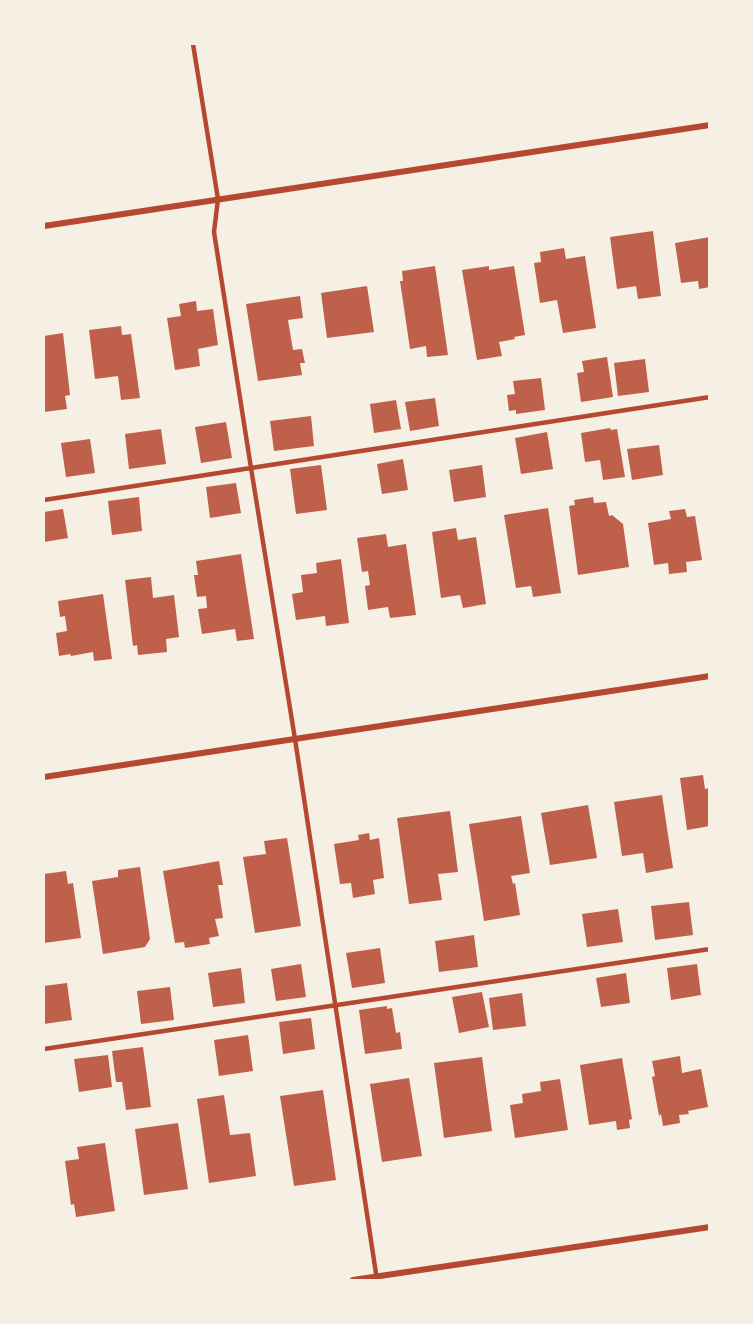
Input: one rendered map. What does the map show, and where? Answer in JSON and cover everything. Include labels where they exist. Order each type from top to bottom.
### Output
[{"type":"street","points":[[44,226],[710,125]]},
{"type":"street","points":[[44,777],[710,676]]},
{"type":"street","points":[[352,1281],[710,1227]]},
{"type":"lane","points":[[193,44],[218,199],[214,232],[295,739],[377,1279]]},
{"type":"lane","points":[[44,500],[710,397]]},
{"type":"lane","points":[[44,1049],[710,949]]},
{"type":"building","points":[[653,231],[661,296],[638,299],[636,286],[617,289],[610,237]]},
{"type":"building","points":[[710,237],[710,287],[699,289],[698,281],[681,283],[675,243]]},
{"type":"building","points":[[564,248],[566,259],[585,256],[596,328],[563,333],[557,300],[540,303],[534,263],[541,262],[540,252]]},
{"type":"building","points":[[435,266],[448,355],[427,357],[426,346],[410,349],[400,281],[403,281],[402,271]]},
{"type":"building","points":[[489,266],[489,270],[514,266],[525,335],[499,342],[502,356],[477,360],[462,270]]},
{"type":"building","points":[[367,286],[374,332],[327,338],[321,293]]},
{"type":"building","points":[[300,296],[303,318],[288,320],[293,350],[302,349],[305,363],[300,363],[302,375],[258,381],[246,304]]},
{"type":"building","points":[[196,301],[197,311],[213,309],[218,345],[198,349],[200,366],[175,370],[167,318],[181,316],[179,304]]},
{"type":"building","points":[[121,326],[122,335],[131,334],[140,398],[121,400],[118,376],[95,379],[89,330]]},
{"type":"building","points":[[63,333],[70,395],[65,396],[67,409],[44,412],[44,336]]},
{"type":"building","points":[[607,357],[613,397],[581,402],[577,373],[584,372],[582,361]]},
{"type":"building","points":[[645,359],[649,392],[618,396],[614,363]]},
{"type":"building","points":[[541,378],[545,410],[516,414],[516,410],[509,411],[507,395],[515,394],[513,381]]},
{"type":"building","points":[[435,398],[439,426],[410,431],[405,402]]},
{"type":"building","points":[[396,400],[401,429],[374,433],[370,404]]},
{"type":"building","points":[[311,416],[314,446],[274,451],[270,421]]},
{"type":"building","points":[[226,422],[232,458],[201,463],[195,427]]},
{"type":"building","points":[[610,428],[611,430],[617,429],[625,477],[603,480],[600,460],[585,462],[581,433]]},
{"type":"building","points":[[161,429],[166,464],[129,469],[125,434]]},
{"type":"building","points":[[547,432],[553,469],[521,474],[515,438]]},
{"type":"building","points":[[90,439],[95,473],[66,477],[61,443]]},
{"type":"building","points":[[659,445],[663,475],[632,480],[627,449]]},
{"type":"building","points":[[403,459],[408,490],[382,494],[377,464]]},
{"type":"building","points":[[321,465],[327,510],[296,514],[290,469]]},
{"type":"building","points":[[482,465],[486,497],[454,502],[449,470]]},
{"type":"building","points":[[236,483],[241,513],[210,518],[206,487]]},
{"type":"building","points":[[139,497],[142,531],[112,535],[108,501]]},
{"type":"building","points":[[593,497],[594,503],[606,502],[609,516],[612,515],[623,524],[629,567],[578,575],[569,506],[575,505],[574,500]]},
{"type":"building","points":[[548,508],[561,593],[533,597],[531,586],[516,588],[504,515]]},
{"type":"building","points":[[63,509],[68,538],[44,542],[44,512]]},
{"type":"building","points":[[685,509],[687,517],[695,516],[702,560],[686,562],[687,572],[669,574],[668,563],[654,565],[648,523],[671,519],[669,511]]},
{"type":"building","points":[[456,528],[458,540],[476,537],[486,604],[463,608],[460,595],[441,598],[432,532]]},
{"type":"building","points":[[386,534],[388,547],[406,544],[416,615],[390,618],[388,607],[368,610],[365,586],[370,585],[368,571],[362,572],[357,538]]},
{"type":"building","points":[[241,554],[254,639],[237,641],[235,629],[202,634],[198,609],[207,608],[206,596],[197,597],[194,575],[198,575],[196,561]]},
{"type":"building","points":[[341,559],[349,623],[326,626],[325,616],[296,620],[292,594],[303,592],[301,575],[317,573],[316,563]]},
{"type":"building","points":[[151,577],[153,598],[174,595],[179,637],[166,639],[167,652],[138,655],[137,645],[133,646],[125,580]]},
{"type":"building","points":[[103,594],[112,659],[94,661],[93,652],[59,656],[56,633],[67,631],[65,616],[60,617],[58,601]]},
{"type":"building","points":[[703,775],[705,789],[710,788],[710,826],[687,830],[680,778]]},
{"type":"building","points":[[662,795],[673,868],[646,873],[643,853],[622,856],[614,802]]},
{"type":"building","points":[[588,805],[597,858],[550,865],[541,813]]},
{"type":"building","points":[[450,811],[458,872],[438,874],[442,900],[409,904],[397,818]]},
{"type":"building","points":[[521,816],[530,873],[511,876],[513,884],[515,883],[520,915],[484,921],[469,824]]},
{"type":"building","points":[[369,833],[370,840],[379,838],[384,878],[373,880],[375,894],[353,898],[351,883],[340,884],[334,844],[359,840],[358,835]]},
{"type":"building","points":[[287,838],[301,926],[255,933],[243,857],[266,854],[264,841]]},
{"type":"building","points":[[219,861],[223,885],[218,885],[223,918],[215,919],[219,936],[209,938],[210,944],[185,948],[184,942],[175,943],[163,871]]},
{"type":"building","points":[[140,867],[150,939],[145,947],[103,954],[92,881],[118,877],[118,870]]},
{"type":"building","points":[[66,871],[68,884],[73,883],[81,938],[44,943],[44,874]]},
{"type":"building","points":[[689,902],[693,935],[655,940],[651,906]]},
{"type":"building","points":[[618,909],[623,942],[587,947],[582,914]]},
{"type":"building","points":[[474,935],[478,967],[439,972],[435,941]]},
{"type":"building","points":[[380,948],[385,983],[352,988],[346,953]]},
{"type":"building","points":[[301,964],[306,997],[276,1001],[271,969]]},
{"type":"building","points":[[697,964],[701,995],[671,1000],[667,968]]},
{"type":"building","points":[[241,968],[245,1003],[213,1007],[208,973]]},
{"type":"building","points":[[626,973],[630,1003],[601,1007],[596,978]]},
{"type":"building","points":[[67,983],[72,1020],[44,1024],[44,986]]},
{"type":"building","points":[[170,987],[174,1020],[141,1024],[137,991]]},
{"type":"building","points":[[482,992],[489,1027],[459,1033],[452,997]]},
{"type":"building","points":[[522,993],[526,1026],[493,1030],[489,998]]},
{"type":"building","points":[[387,1006],[387,1009],[392,1008],[396,1033],[400,1032],[402,1049],[365,1054],[359,1010]]},
{"type":"building","points":[[311,1018],[315,1049],[283,1054],[279,1022]]},
{"type":"building","points":[[248,1035],[253,1071],[219,1076],[214,1040]]},
{"type":"building","points":[[143,1047],[151,1107],[126,1110],[122,1082],[116,1082],[112,1051]]},
{"type":"building","points":[[108,1055],[112,1087],[79,1092],[74,1059]]},
{"type":"building","points":[[680,1056],[682,1073],[701,1069],[708,1107],[688,1111],[689,1114],[679,1115],[680,1123],[663,1126],[652,1077],[655,1076],[652,1061]]},
{"type":"building","points":[[482,1057],[492,1131],[444,1138],[434,1063]]},
{"type":"building","points":[[622,1058],[632,1119],[629,1120],[630,1128],[617,1130],[616,1121],[589,1125],[580,1065]]},
{"type":"building","points":[[409,1078],[422,1156],[382,1162],[370,1084]]},
{"type":"building","points":[[560,1079],[568,1130],[515,1138],[510,1105],[523,1103],[522,1094],[541,1091],[540,1082]]},
{"type":"building","points":[[323,1090],[336,1180],[294,1186],[280,1096]]},
{"type":"building","points":[[224,1095],[230,1135],[250,1133],[256,1176],[209,1183],[197,1099]]},
{"type":"building","points":[[178,1123],[188,1189],[144,1195],[135,1129]]},
{"type":"building","points":[[105,1143],[115,1211],[76,1217],[74,1204],[71,1205],[65,1161],[79,1159],[77,1147]]}]
